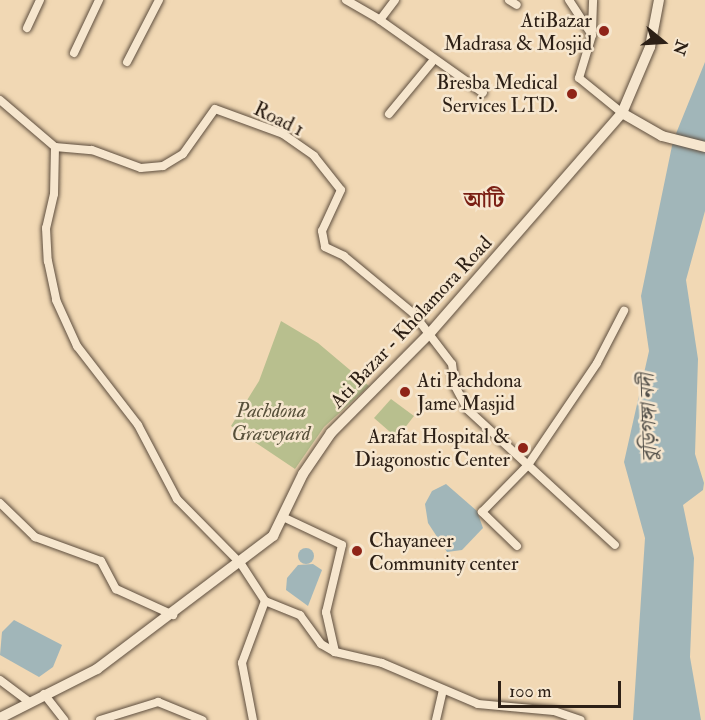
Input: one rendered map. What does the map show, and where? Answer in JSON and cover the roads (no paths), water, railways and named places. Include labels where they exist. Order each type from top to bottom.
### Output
[{"type":"main road","name":"Ati Bazar - Kholamora Road","points":[[0,718],[28,701],[97,669],[174,615],[241,564],[285,518],[303,474],[331,433],[430,333],[622,113],[653,38],[659,0]]},
{"type":"main road","points":[[622,113],[662,136],[705,147]]},
{"type":"street","points":[[27,28],[40,0]]},
{"type":"street","points":[[74,53],[99,0]]},
{"type":"street","points":[[128,62],[159,0]]},
{"type":"street","points":[[346,0],[380,20],[432,62],[483,93]]},
{"type":"street","points":[[380,20],[395,0]]},
{"type":"street","points":[[509,0],[517,5]]},
{"type":"street","points":[[569,0],[592,35]]},
{"type":"street","points":[[594,0],[592,35],[579,78],[622,113]]},
{"type":"street","points":[[389,114],[432,62]]},
{"type":"street","points":[[0,100],[56,147],[46,228],[56,300],[77,346],[138,425],[177,500],[241,564],[265,601],[300,615],[321,644],[335,652],[382,663],[478,704],[580,720]]},
{"type":"street","name":"Road 1","points":[[56,147],[92,150],[141,168],[163,166],[183,154],[215,109],[283,135],[314,156],[341,190],[322,231],[325,247],[364,272],[430,333]]},
{"type":"street","points":[[517,546],[482,512],[528,465],[597,363],[624,311]]},
{"type":"street","points":[[430,333],[452,364],[454,386],[467,409],[615,545]]},
{"type":"street","points":[[0,503],[34,537],[101,561],[116,589],[174,615]]},
{"type":"street","points":[[285,518],[342,545],[326,612],[335,652]]},
{"type":"street","points":[[253,720],[242,663],[265,601]]},
{"type":"street","points":[[0,680],[28,701]]},
{"type":"street","points":[[436,720],[443,690]]},
{"type":"street","points":[[44,694],[64,720]]},
{"type":"street","points":[[100,720],[158,702],[202,720]]},
{"type":"water","name":"বুড়িগঙ্গা নদী","points":[[705,62],[705,211],[686,280],[698,359],[695,454],[704,483],[703,490],[683,505],[694,558],[690,657],[701,720],[633,720],[645,538],[624,462],[649,351],[641,296],[673,141]]},
{"type":"water","points":[[446,484],[477,511],[483,528],[462,550],[447,552],[428,523],[425,504],[432,491]]},
{"type":"water","points":[[306,548],[312,550],[314,556],[312,562],[306,564],[300,562],[298,556],[300,550]]},
{"type":"water","points":[[313,564],[322,570],[308,606],[286,590],[287,578],[298,565]]},
{"type":"water","points":[[14,620],[62,645],[53,667],[39,677],[0,655],[2,632]]},
{"type":"place","name":"AtiBazar Madrasa & Mosjid","points":[[604,31]]},
{"type":"place","name":"Bresba Medical Services LTD.","points":[[572,94]]},
{"type":"place","name":"Ati Pachdona Jame Masjid","points":[[405,392]]},
{"type":"place","name":"Arafat Hospital & Diagonostic Center","points":[[523,448]]},
{"type":"place","name":"Chayaneer Community center","points":[[357,551]]},
{"type":"district","name":"আটি","points":[[484,201]]},
{"type":"park label","name":"Pachdona Graveyard","points":[[271,422]]}]
